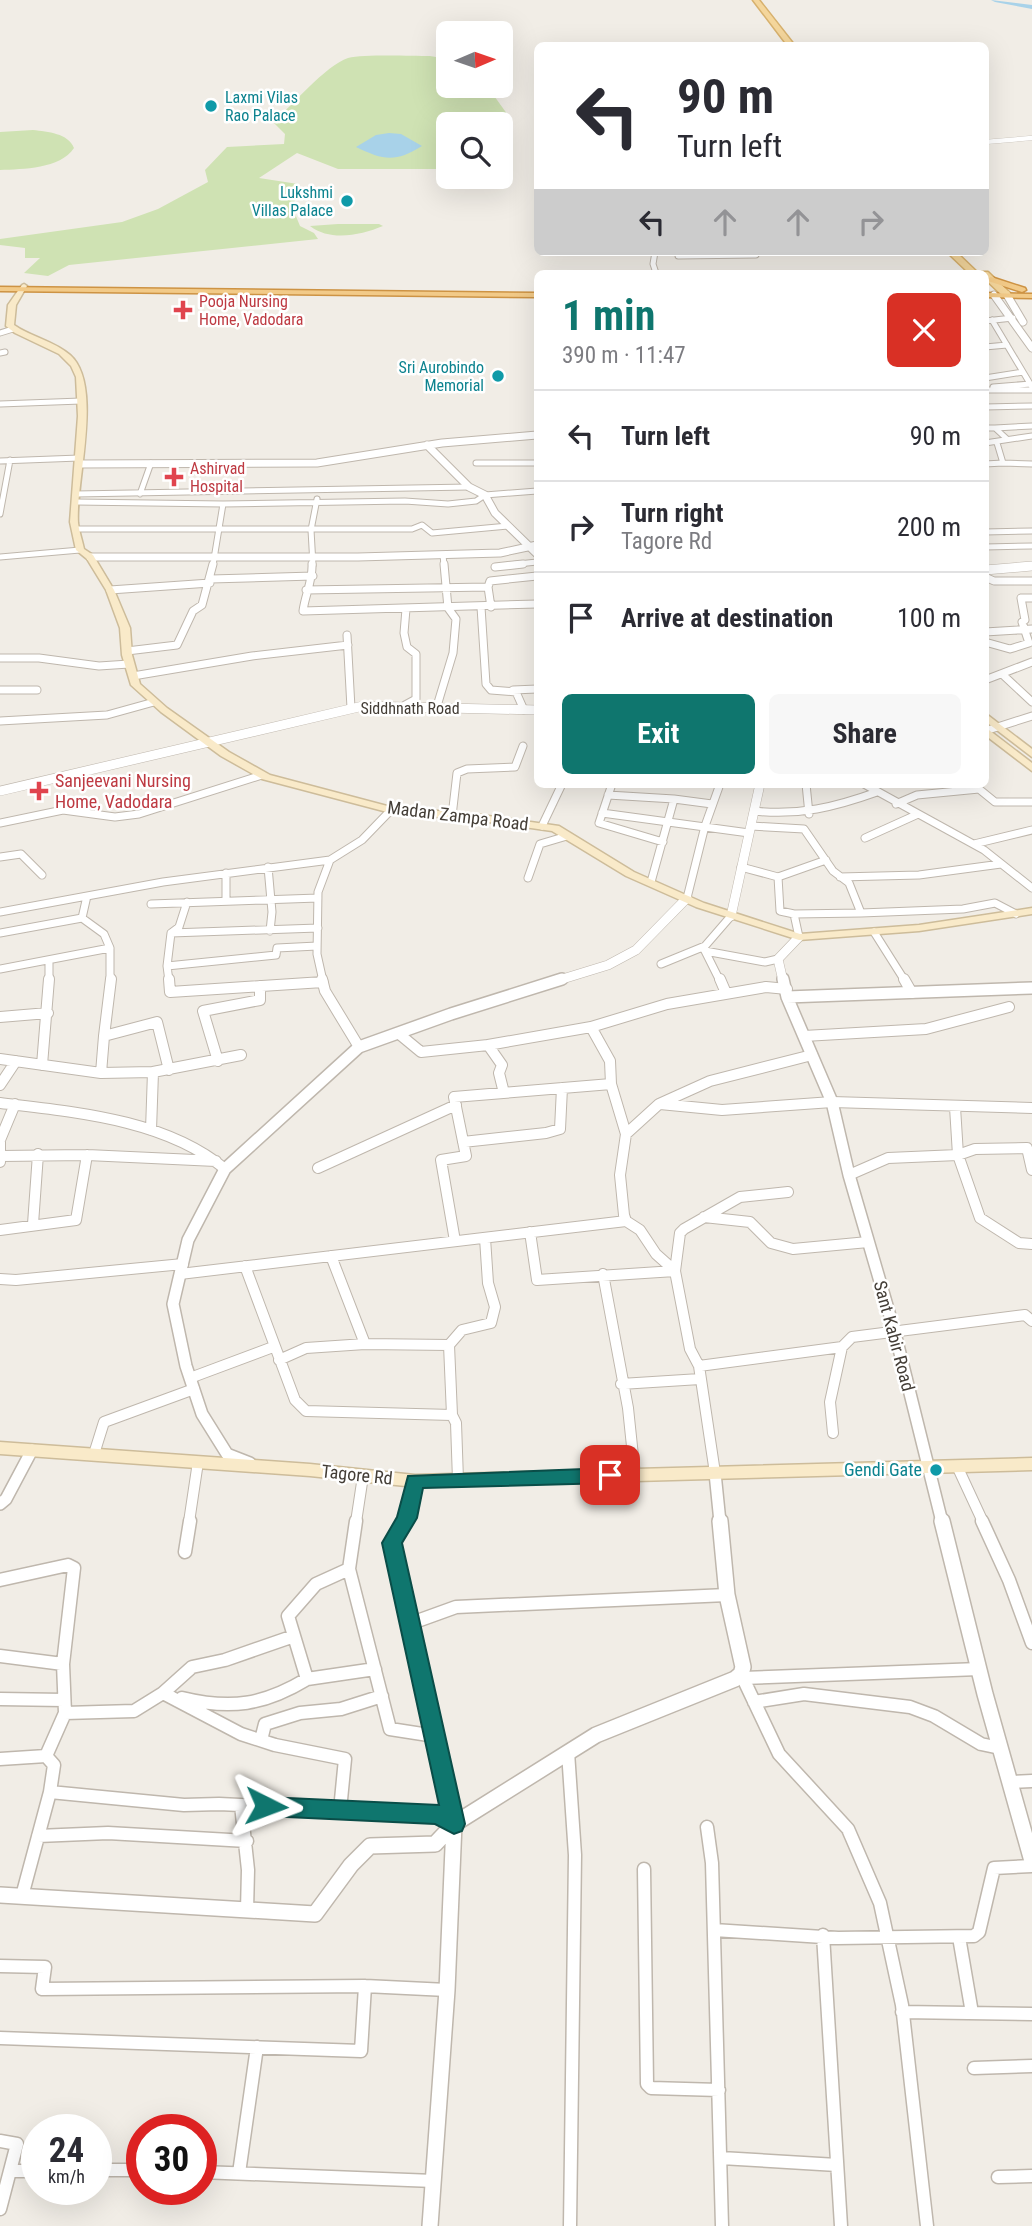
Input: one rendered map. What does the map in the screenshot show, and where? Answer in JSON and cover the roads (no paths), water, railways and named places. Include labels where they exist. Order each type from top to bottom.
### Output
[{"type":"highway","points":[[989,285],[1005,293],[1032,294]]},
{"type":"highway","points":[[989,285],[1009,287],[1032,294]]},
{"type":"highway","points":[[0,287],[534,293]]},
{"type":"highway","points":[[989,302],[1007,304],[1032,294]]},
{"type":"main road","points":[[756,0],[789,42]]},
{"type":"main road","points":[[766,0],[799,42]]},
{"type":"main road","points":[[955,256],[971,270]]},
{"type":"main road","points":[[966,256],[977,270]]},
{"type":"main road","points":[[989,285],[1005,293]]},
{"type":"main road","points":[[18,287],[2,320],[7,331],[46,348],[78,372],[81,401],[75,529],[80,550]]},
{"type":"main road","name":"Madan Zampa Road","points":[[80,550],[90,557],[110,590],[125,628],[127,651],[136,685],[207,742],[262,775],[391,810],[555,828],[630,874],[731,916],[799,937],[874,932],[1027,913]]},
{"type":"main road","points":[[989,719],[1032,754]]},
{"type":"main road","points":[[989,733],[1032,768]]},
{"type":"main road","name":"Tagore Rd","points":[[0,1448],[415,1481],[715,1473]]},
{"type":"main road","points":[[715,1473],[1032,1464]]},
{"type":"street","points":[[989,143],[1032,138]]},
{"type":"street","points":[[989,286],[1007,304],[1032,348]]},
{"type":"street","points":[[1005,293],[1007,304]]},
{"type":"street","points":[[989,320],[1016,318]]},
{"type":"street","points":[[1016,318],[1032,336]]},
{"type":"street","points":[[989,321],[1007,345],[1031,387],[1011,392],[989,389]]},
{"type":"street","points":[[989,347],[1007,345]]},
{"type":"street","points":[[989,377],[1023,372]]},
{"type":"street","points":[[0,404],[81,401]]},
{"type":"street","points":[[989,407],[1032,406]]},
{"type":"street","points":[[989,428],[1032,426]]},
{"type":"street","points":[[995,428],[1007,439]]},
{"type":"street","points":[[0,461],[79,461],[119,466],[150,463],[317,463],[427,445],[534,435]]},
{"type":"street","points":[[989,443],[1032,436]]},
{"type":"street","points":[[997,443],[1003,463]]},
{"type":"street","points":[[427,445],[469,487],[485,495],[495,513],[533,546]]},
{"type":"street","points":[[0,514],[10,460]]},
{"type":"street","points":[[140,494],[150,463]]},
{"type":"street","points":[[476,463],[534,463]]},
{"type":"street","points":[[989,464],[1032,464]]},
{"type":"street","points":[[76,498],[140,494],[469,487]]},
{"type":"street","points":[[315,491],[317,502],[311,530],[313,576],[306,590],[303,611],[534,604]]},
{"type":"street","points":[[76,498],[223,504],[405,501],[448,504],[476,501],[485,495],[534,491]]},
{"type":"street","points":[[127,651],[177,645],[193,611],[202,605],[210,581],[223,504]]},
{"type":"street","points":[[75,529],[311,530],[412,528],[422,525],[432,533],[508,526]]},
{"type":"street","points":[[989,532],[1032,531]]},
{"type":"street","points":[[90,557],[313,558],[443,555],[500,553],[533,546]]},
{"type":"street","points":[[989,547],[1032,546]]},
{"type":"street","points":[[0,557],[80,550]]},
{"type":"street","points":[[437,706],[453,653],[456,618],[448,608],[443,555]]},
{"type":"street","points":[[495,567],[534,562]]},
{"type":"street","points":[[989,565],[1032,564]]},
{"type":"street","points":[[989,569],[1032,564]]},
{"type":"street","points":[[110,590],[313,576]]},
{"type":"street","points":[[491,607],[488,587],[490,582],[534,576]]},
{"type":"street","points":[[989,579],[1032,581]]},
{"type":"street","points":[[306,590],[488,587]]},
{"type":"street","points":[[989,644],[1000,648],[1019,647],[1029,643],[1029,629],[1021,598],[1032,598]]},
{"type":"street","points":[[481,607],[488,709]]},
{"type":"street","points":[[405,705],[416,699],[416,654],[407,648],[404,633],[406,609]]},
{"type":"street","points":[[989,632],[1029,629]]},
{"type":"street","points":[[347,635],[351,708]]},
{"type":"street","points":[[133,676],[252,656],[348,645]]},
{"type":"street","points":[[0,658],[48,658],[82,666],[109,668],[130,664]]},
{"type":"street","points":[[989,679],[1032,662]]},
{"type":"street","points":[[1002,674],[1032,702]]},
{"type":"street","points":[[488,688],[513,691],[534,689]]},
{"type":"street","points":[[0,690],[37,690]]},
{"type":"street","points":[[513,691],[524,710]]},
{"type":"street","points":[[0,721],[107,715],[155,702]]},
{"type":"street","name":"Siddhnath Road","points":[[0,791],[49,777],[351,708],[405,705],[534,710]]},
{"type":"street","points":[[989,729],[1032,716]]},
{"type":"street","points":[[452,816],[457,773],[467,769],[515,767],[523,746]]},
{"type":"street","points":[[0,823],[62,810],[116,817],[139,814],[262,775]]},
{"type":"street","points":[[542,826],[560,788]]},
{"type":"street","points":[[611,788],[599,823],[663,842]]},
{"type":"street","points":[[259,1467],[226,1454],[202,1414],[190,1378],[173,1304],[188,1240],[222,1165],[359,1047],[608,965],[636,950],[687,898],[705,826],[718,788]]},
{"type":"street","points":[[661,964],[705,946],[731,916],[759,788]]},
{"type":"street","points":[[806,788],[809,814]]},
{"type":"street","points":[[870,788],[974,844],[1032,888]]},
{"type":"street","points":[[896,804],[916,794],[979,789],[995,802],[1032,802]]},
{"type":"street","points":[[754,810],[775,814],[809,814],[877,792]]},
{"type":"street","points":[[608,795],[712,804]]},
{"type":"street","points":[[652,882],[674,799]]},
{"type":"street","points":[[0,911],[226,873],[330,860],[362,839],[391,810]]},
{"type":"street","points":[[602,813],[705,826],[804,829],[840,877],[849,883],[861,913]]},
{"type":"street","points":[[864,838],[916,815]]},
{"type":"street","points":[[974,844],[1032,830]]},
{"type":"street","points":[[528,878],[540,844],[567,836]]},
{"type":"street","points":[[0,857],[21,854],[42,875]]},
{"type":"street","points":[[330,860],[318,898],[317,946],[324,990],[359,1047]]},
{"type":"street","points":[[741,867],[778,877],[826,860]]},
{"type":"street","points":[[840,877],[919,875],[1001,863]]},
{"type":"street","points":[[268,867],[272,912],[270,931]]},
{"type":"street","points":[[226,873],[226,901]]},
{"type":"street","points":[[778,877],[780,911],[794,914],[963,909],[995,903],[1027,913]]},
{"type":"street","points":[[82,918],[87,896]]},
{"type":"street","points":[[151,904],[318,898]]},
{"type":"street","points":[[187,902],[179,927],[171,933],[167,967],[170,992],[323,982]]},
{"type":"street","points":[[726,993],[718,978],[716,965],[705,951],[765,962],[778,959],[799,937],[794,914]]},
{"type":"street","points":[[0,933],[82,918],[104,934],[110,948],[112,968],[101,1073]]},
{"type":"street","points":[[171,933],[318,928]]},
{"type":"street","points":[[293,930],[293,947]]},
{"type":"street","points":[[874,932],[912,993]]},
{"type":"street","points":[[167,967],[276,955],[277,948],[317,946]]},
{"type":"street","points":[[0,969],[110,948]]},
{"type":"street","name":"Sant Kabir Road","points":[[778,959],[787,993],[832,1102],[849,1175],[895,1333],[926,1466],[1032,1863]]},
{"type":"street","points":[[42,1065],[48,1013],[49,960]]},
{"type":"street","points":[[218,1061],[203,1011],[260,1000],[260,986]]},
{"type":"street","points":[[398,1033],[421,1052],[488,1045],[604,1027],[633,1014],[652,1011],[667,1004],[766,987],[787,993],[912,993],[1032,988]]},
{"type":"street","points":[[804,1036],[926,1029],[1009,1007]]},
{"type":"street","points":[[0,1017],[48,1013]]},
{"type":"street","points":[[104,1036],[157,1022],[169,1070]]},
{"type":"street","points":[[591,1027],[614,1073],[611,1084],[626,1134],[620,1175],[626,1221]]},
{"type":"street","points":[[488,1045],[502,1065],[499,1073],[505,1093]]},
{"type":"street","points":[[0,1059],[101,1073],[169,1070],[241,1055]]},
{"type":"street","points":[[626,1134],[659,1104],[710,1081],[812,1055]]},
{"type":"street","points":[[0,1085],[16,1061]]},
{"type":"street","points":[[151,1130],[153,1072]]},
{"type":"street","points":[[455,1241],[441,1160],[466,1156],[454,1097],[611,1084]]},
{"type":"street","points":[[463,1142],[546,1133],[560,1129],[562,1088]]},
{"type":"street","points":[[659,1104],[722,1110],[832,1102],[1032,1108]]},
{"type":"street","points":[[0,1103],[151,1130],[178,1139],[222,1165]]},
{"type":"street","points":[[15,1104],[0,1140],[1,1159],[38,1154],[87,1155],[222,1165]]},
{"type":"street","points":[[318,1168],[456,1105]]},
{"type":"street","points":[[955,1107],[958,1155],[980,1218],[1019,1243],[1032,1244]]},
{"type":"street","points":[[849,1175],[888,1158],[958,1155],[975,1149],[1027,1148],[1032,1170]]},
{"type":"street","points":[[33,1224],[38,1154]]},
{"type":"street","points":[[0,1230],[76,1220],[87,1155]]},
{"type":"street","points":[[788,1192],[740,1197],[680,1233],[675,1271],[690,1349],[699,1366],[715,1473],[727,1594],[743,1667],[742,1676],[779,1754],[848,1829],[880,1903],[902,2012],[928,2226]]},
{"type":"street","points":[[704,1217],[750,1222],[768,1243],[781,1248],[868,1241]]},
{"type":"street","points":[[0,1279],[245,1266],[626,1221],[640,1230],[656,1254],[675,1271]]},
{"type":"street","points":[[530,1232],[537,1280],[675,1271]]},
{"type":"street","points":[[458,1480],[449,1345],[463,1330],[491,1323],[495,1307],[488,1283],[485,1238]]},
{"type":"street","points":[[331,1256],[365,1344]]},
{"type":"street","points":[[245,1266],[295,1400],[306,1411],[452,1415]]},
{"type":"street","points":[[603,1274],[621,1384],[628,1408],[635,1475]]},
{"type":"street","points":[[834,1433],[830,1402],[842,1347],[852,1337],[1030,1316]]},
{"type":"street","points":[[279,1360],[314,1346],[449,1345]]},
{"type":"street","points":[[190,1378],[273,1347]]},
{"type":"street","points":[[699,1366],[842,1347]]},
{"type":"street","points":[[621,1384],[700,1379]]},
{"type":"street","points":[[94,1454],[104,1422],[194,1390]]},
{"type":"street","points":[[0,1504],[6,1499],[32,1450]]},
{"type":"street","points":[[185,1552],[198,1462]]},
{"type":"street","points":[[957,1466],[1009,1580],[1032,1643]]},
{"type":"street","points":[[363,1476],[349,1569],[390,1729],[435,1736]]},
{"type":"street","points":[[415,1481],[407,1518],[392,1543],[454,1824],[447,1990],[430,2226]]},
{"type":"street","points":[[0,1580],[68,1565],[74,1568],[63,1664],[65,1713],[46,1756]]},
{"type":"street","points":[[307,1679],[288,1616],[316,1584],[349,1569]]},
{"type":"street","points":[[410,1624],[456,1607],[727,1594]]},
{"type":"street","points":[[65,1713],[134,1711],[163,1693],[192,1667],[225,1660],[295,1636]]},
{"type":"street","points":[[0,1656],[63,1664]]},
{"type":"street","points":[[163,1693],[205,1703],[257,1703],[280,1695],[307,1679],[375,1669]]},
{"type":"street","points":[[0,1895],[315,1914],[351,1865],[370,1846],[435,1844],[454,1824],[596,1735],[742,1676],[979,1669]]},
{"type":"street","points":[[163,1693],[241,1734],[345,1759],[340,1810]]},
{"type":"street","points":[[754,1702],[804,1693],[910,1707],[934,1716],[981,1744],[1000,1748]]},
{"type":"street","points":[[261,1740],[265,1724],[300,1713],[341,1709],[382,1696]]},
{"type":"street","points":[[0,1699],[64,1700]]},
{"type":"street","points":[[568,1752],[575,1855],[570,2226]]},
{"type":"street","points":[[0,1759],[46,1756]]},
{"type":"street","points":[[22,1896],[50,1793],[54,1765],[46,1756]]},
{"type":"street","points":[[1010,1782],[1032,1781]]},
{"type":"street","points":[[50,1793],[184,1805],[439,1814],[454,1824]]},
{"type":"street","points":[[241,1805],[247,1841],[247,1910]]},
{"type":"street","points":[[707,1827],[714,1930],[722,2226]]},
{"type":"street","points":[[38,1836],[108,1833],[247,1841]]},
{"type":"street","points":[[714,1930],[838,1938],[974,1936],[979,1932],[993,1868],[1032,1863]]},
{"type":"street","points":[[644,1869],[647,2084],[651,2088],[719,2090]]},
{"type":"street","points":[[823,1935],[841,2226]]},
{"type":"street","points":[[959,1937],[972,2013]]},
{"type":"street","points":[[0,1966],[45,1967],[42,1989],[365,1986],[447,1990]]},
{"type":"street","points":[[0,2038],[362,2051],[365,1986]]},
{"type":"street","points":[[902,2012],[1032,2014]]},
{"type":"street","points":[[239,2174],[257,2047]]},
{"type":"street","points":[[974,2068],[1032,2066]]},
{"type":"street","points":[[0,2141],[17,2144],[0,2209]]},
{"type":"street","points":[[721,2158],[837,2165]]},
{"type":"street","points":[[11,2171],[21,2171]]},
{"type":"street","points":[[217,2173],[434,2182]]},
{"type":"street","points":[[998,2177],[1032,2176]]},
{"type":"water","points":[[401,134],[422,146],[404,155],[389,158],[356,147],[376,135]]},
{"type":"waterway","points":[[995,0],[1032,7]]},
{"type":"place","name":"Laxmi Vilas Rao Palace","points":[[211,106]]},
{"type":"place","name":"Lukshmi Villas Palace","points":[[347,201]]},
{"type":"place","name":"Pooja Nursing Home, Vadodara","points":[[183,310]]},
{"type":"place","name":"Sri Aurobindo Memorial","points":[[498,376]]},
{"type":"place","name":"Ashirvad Hospital","points":[[174,477]]},
{"type":"place","name":"Sanjeevani Nursing Home, Vadodara","points":[[39,791]]},
{"type":"place","name":"Gendi Gate","points":[[936,1470]]}]
